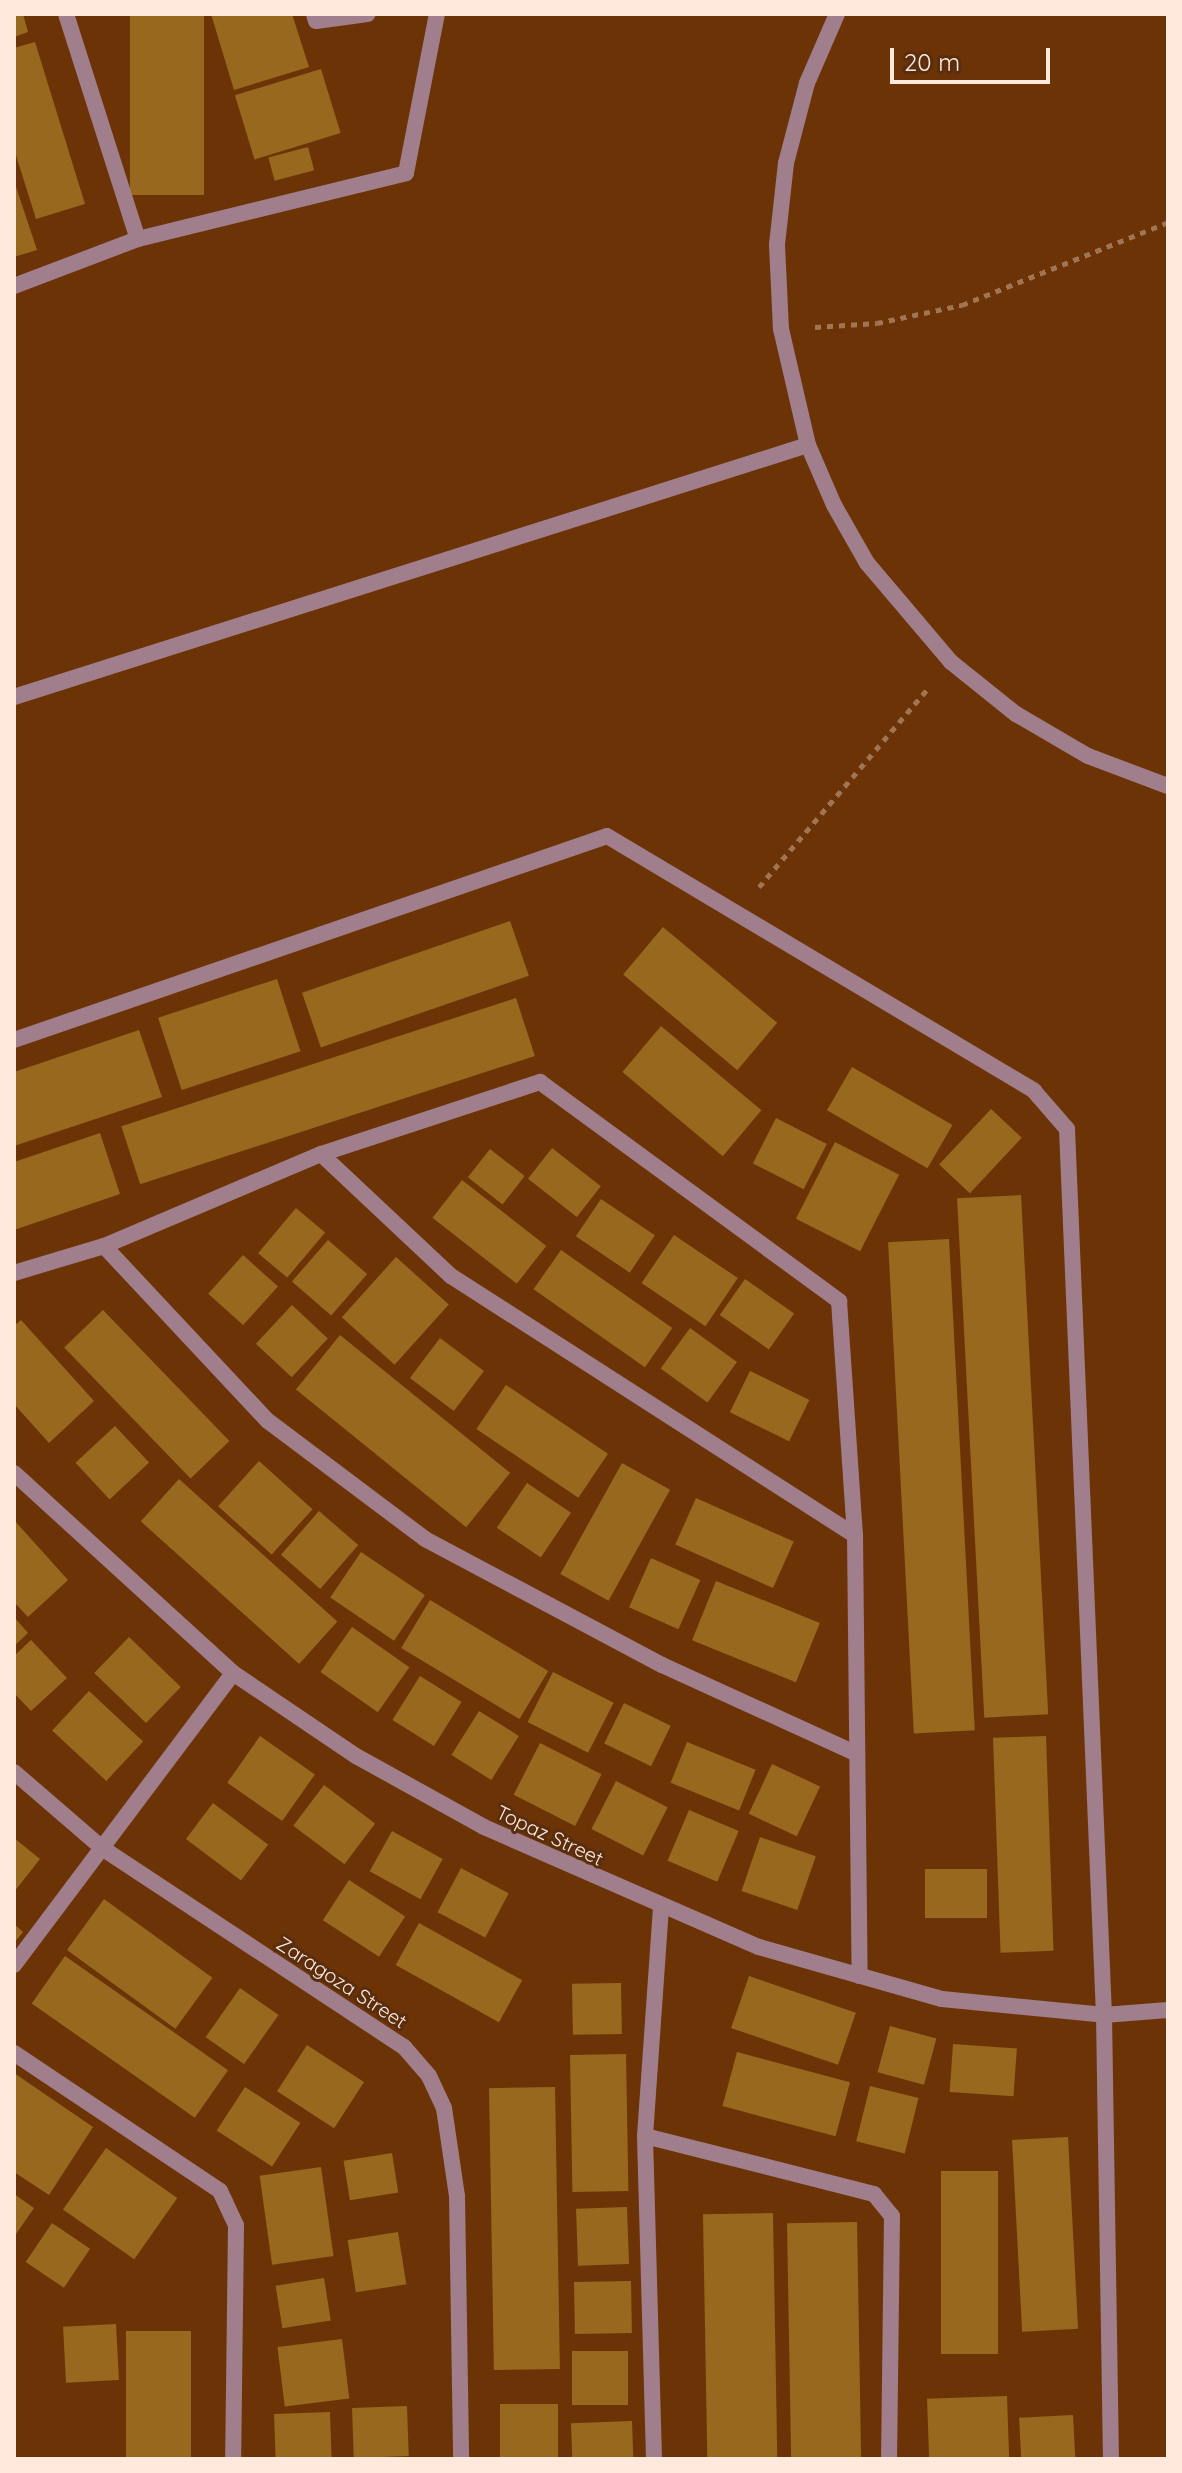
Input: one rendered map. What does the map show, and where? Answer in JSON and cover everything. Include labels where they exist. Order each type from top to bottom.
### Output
[{"type":"street","points":[[66,14],[138,239]]},
{"type":"street","points":[[314,14],[316,21],[368,14]]},
{"type":"street","points":[[14,286],[138,239],[406,173],[437,14]]},
{"type":"street","points":[[837,14],[807,83],[786,163],[777,245],[781,329],[808,445],[867,563],[951,662],[1016,714],[1088,756],[1168,786]]},
{"type":"street","points":[[14,697],[808,445]]},
{"type":"street","points":[[14,1040],[607,836],[739,911],[1034,1091],[1067,1129],[1104,2015],[1111,2459]]},
{"type":"street","points":[[14,1273],[104,1246],[321,1154],[540,1082],[839,1301],[855,1535],[860,1976]]},
{"type":"street","points":[[321,1154],[451,1276],[855,1535]]},
{"type":"street","points":[[104,1246],[268,1421],[425,1539],[662,1665],[857,1754]]},
{"type":"street","name":"Topaz Street","points":[[14,1473],[233,1673],[356,1756],[484,1827],[661,1907],[759,1947],[942,1999],[1104,2015],[1168,2010]]},
{"type":"street","points":[[14,1965],[233,1673]]},
{"type":"street","name":"Zaragoza Street","points":[[14,1772],[102,1848],[404,2047],[429,2076],[444,2108],[457,2196],[461,2459]]},
{"type":"street","points":[[654,2459],[645,2136],[661,1907]]},
{"type":"street","points":[[14,2053],[220,2191],[236,2225],[233,2459]]},
{"type":"street","points":[[645,2136],[874,2194],[892,2216],[889,2459]]},
{"type":"path","points":[[781,329],[877,323],[962,305],[1168,222]]},
{"type":"path","points":[[739,911],[951,662]]},
{"type":"building","points":[[14,14],[23,14],[28,32],[14,37]]},
{"type":"building","points":[[130,14],[204,14],[204,195],[130,195]]},
{"type":"building","points":[[211,14],[292,14],[309,67],[234,90]]},
{"type":"building","points":[[35,42],[85,204],[36,219],[14,149],[14,48]]},
{"type":"building","points":[[321,69],[341,133],[255,159],[235,95]]},
{"type":"building","points":[[308,147],[314,170],[275,181],[268,158]]},
{"type":"building","points":[[14,181],[37,250],[14,257]]},
{"type":"building","points":[[510,921],[529,976],[321,1047],[302,993]]},
{"type":"building","points":[[663,927],[777,1023],[737,1070],[623,974]]},
{"type":"building","points":[[277,979],[300,1051],[182,1090],[158,1018]]},
{"type":"building","points":[[516,998],[535,1056],[140,1184],[121,1126]]},
{"type":"building","points":[[661,1026],[761,1110],[723,1156],[622,1072]]},
{"type":"building","points":[[139,1030],[162,1097],[14,1146],[14,1072]]},
{"type":"building","points":[[852,1067],[952,1125],[927,1168],[827,1110]]},
{"type":"building","points":[[991,1109],[1022,1138],[970,1193],[939,1165]]},
{"type":"building","points":[[776,1118],[827,1144],[804,1189],[753,1163]]},
{"type":"building","points":[[100,1133],[120,1194],[14,1230],[14,1162]]},
{"type":"building","points":[[835,1142],[899,1175],[860,1251],[796,1219]]},
{"type":"building","points":[[552,1148],[601,1186],[577,1217],[528,1179]]},
{"type":"building","points":[[490,1149],[525,1176],[503,1204],[468,1177]]},
{"type":"building","points":[[462,1180],[546,1246],[517,1284],[432,1218]]},
{"type":"building","points":[[1021,1195],[1048,1714],[984,1718],[957,1198]]},
{"type":"building","points":[[601,1199],[655,1235],[630,1273],[576,1236]]},
{"type":"building","points":[[296,1208],[325,1232],[287,1278],[258,1253]]},
{"type":"building","points":[[674,1235],[738,1278],[705,1326],[642,1283]]},
{"type":"building","points":[[949,1239],[975,1730],[914,1734],[888,1242]]},
{"type":"building","points":[[328,1240],[367,1274],[331,1316],[292,1282]]},
{"type":"building","points":[[561,1250],[672,1328],[645,1367],[533,1289]]},
{"type":"building","points":[[243,1255],[278,1286],[243,1325],[208,1294]]},
{"type":"building","points":[[396,1257],[449,1305],[395,1365],[342,1317]]},
{"type":"building","points":[[745,1279],[794,1313],[769,1349],[720,1315]]},
{"type":"building","points":[[292,1305],[328,1338],[292,1377],[256,1344]]},
{"type":"building","points":[[103,1310],[229,1441],[191,1478],[64,1348]]},
{"type":"building","points":[[21,1320],[94,1401],[49,1443],[14,1404],[14,1326]]},
{"type":"building","points":[[690,1328],[737,1362],[708,1403],[661,1368]]},
{"type":"building","points":[[340,1335],[510,1473],[466,1527],[296,1389]]},
{"type":"building","points":[[440,1338],[484,1371],[454,1411],[410,1378]]},
{"type":"building","points":[[750,1371],[809,1400],[789,1441],[730,1412]]},
{"type":"building","points":[[506,1385],[608,1454],[578,1498],[476,1429]]},
{"type":"building","points":[[115,1426],[149,1463],[110,1499],[76,1463]]},
{"type":"building","points":[[259,1461],[313,1509],[272,1555],[218,1506]]},
{"type":"building","points":[[622,1463],[670,1490],[609,1601],[560,1574]]},
{"type":"building","points":[[179,1479],[337,1622],[299,1664],[141,1521]]},
{"type":"building","points":[[527,1483],[571,1513],[541,1557],[497,1528]]},
{"type":"building","points":[[696,1498],[794,1542],[773,1588],[675,1545]]},
{"type":"building","points":[[319,1511],[358,1545],[320,1589],[281,1555]]},
{"type":"building","points":[[14,1520],[68,1580],[28,1617],[14,1602]]},
{"type":"building","points":[[361,1552],[425,1595],[394,1641],[330,1598]]},
{"type":"building","points":[[651,1558],[700,1580],[678,1629],[629,1607]]},
{"type":"building","points":[[716,1581],[820,1623],[796,1682],[692,1640]]},
{"type":"building","points":[[430,1600],[548,1671],[519,1719],[401,1648]]},
{"type":"building","points":[[14,1617],[28,1633],[14,1646]]},
{"type":"building","points":[[352,1627],[409,1667],[378,1712],[320,1672]]},
{"type":"building","points":[[129,1637],[181,1687],[146,1723],[94,1673]]},
{"type":"building","points":[[31,1640],[67,1678],[31,1711],[14,1693],[14,1656]]},
{"type":"building","points":[[553,1672],[614,1703],[588,1753],[528,1722]]},
{"type":"building","points":[[420,1676],[462,1702],[434,1746],[392,1720]]},
{"type":"building","points":[[89,1691],[143,1741],[106,1781],[52,1730]]},
{"type":"building","points":[[624,1703],[671,1726],[651,1766],[604,1743]]},
{"type":"building","points":[[479,1711],[519,1736],[491,1780],[451,1755]]},
{"type":"building","points":[[260,1736],[315,1774],[282,1821],[227,1783]]},
{"type":"building","points":[[1046,1736],[1054,1951],[1001,1953],[993,1738]]},
{"type":"building","points":[[687,1742],[756,1770],[739,1811],[671,1783]]},
{"type":"building","points":[[540,1743],[601,1774],[575,1826],[514,1795]]},
{"type":"building","points":[[772,1764],[820,1786],[797,1836],[749,1814]]},
{"type":"building","points":[[616,1781],[668,1807],[643,1855],[591,1829]]},
{"type":"building","points":[[324,1785],[375,1824],[344,1864],[293,1826]]},
{"type":"building","points":[[213,1803],[268,1845],[241,1880],[186,1839]]},
{"type":"building","points":[[689,1810],[739,1831],[717,1882],[668,1861]]},
{"type":"building","points":[[392,1831],[443,1859],[420,1899],[370,1871]]},
{"type":"building","points":[[760,1837],[816,1856],[797,1910],[741,1891]]},
{"type":"building","points":[[14,1838],[40,1859],[14,1892]]},
{"type":"building","points":[[461,1868],[509,1893],[485,1937],[438,1912]]},
{"type":"building","points":[[925,1869],[987,1869],[987,1918],[925,1918]]},
{"type":"building","points":[[349,1880],[405,1916],[379,1957],[323,1920]]},
{"type":"building","points":[[104,1899],[212,1978],[175,2029],[67,1950]]},
{"type":"building","points":[[419,1923],[522,1980],[499,2022],[396,1965]]},
{"type":"building","points":[[14,1924],[23,1932],[14,1943]]},
{"type":"building","points":[[65,1956],[228,2070],[195,2118],[32,2004]]},
{"type":"building","points":[[749,1976],[856,2013],[838,2065],[731,2028]]},
{"type":"building","points":[[621,1983],[622,2034],[573,2035],[572,1984]]},
{"type":"building","points":[[240,1988],[279,2015],[244,2064],[206,2037]]},
{"type":"building","points":[[890,2026],[936,2038],[924,2085],[878,2072]]},
{"type":"building","points":[[953,2044],[1017,2048],[1013,2096],[950,2092]]},
{"type":"building","points":[[307,2045],[364,2082],[334,2128],[277,2091]]},
{"type":"building","points":[[737,2052],[850,2082],[836,2136],[723,2106]]},
{"type":"building","points":[[626,2054],[628,2191],[572,2192],[570,2055]]},
{"type":"building","points":[[14,2073],[93,2127],[49,2195],[14,2172]]},
{"type":"building","points":[[870,2086],[919,2098],[905,2153],[856,2141]]},
{"type":"building","points":[[245,2087],[300,2123],[272,2167],[217,2131]]},
{"type":"building","points":[[555,2087],[560,2369],[494,2370],[489,2088]]},
{"type":"building","points":[[1068,2137],[1078,2329],[1022,2332],[1012,2140]]},
{"type":"building","points":[[106,2148],[177,2198],[134,2259],[63,2209]]},
{"type":"building","points":[[392,2153],[398,2193],[350,2200],[344,2161]]},
{"type":"building","points":[[321,2167],[334,2256],[272,2265],[260,2176]]},
{"type":"building","points":[[941,2171],[998,2171],[998,2354],[941,2354]]},
{"type":"building","points":[[14,2194],[34,2208],[14,2237]]},
{"type":"building","points":[[627,2207],[629,2264],[578,2266],[576,2209]]},
{"type":"building","points":[[773,2213],[777,2459],[707,2459],[703,2214]]},
{"type":"building","points":[[857,2222],[861,2459],[791,2459],[787,2223]]},
{"type":"building","points":[[52,2223],[90,2249],[64,2288],[26,2262]]},
{"type":"building","points":[[398,2232],[406,2284],[356,2292],[348,2240]]},
{"type":"building","points":[[324,2278],[331,2320],[282,2328],[276,2286]]},
{"type":"building","points":[[631,2281],[632,2333],[575,2334],[574,2282]]},
{"type":"building","points":[[116,2324],[119,2380],[66,2383],[63,2327]]},
{"type":"building","points":[[126,2331],[191,2331],[191,2459],[126,2459]]},
{"type":"building","points":[[342,2339],[349,2399],[285,2406],[277,2347]]},
{"type":"building","points":[[572,2351],[628,2351],[628,2405],[572,2405]]},
{"type":"building","points":[[1007,2396],[1009,2459],[929,2459],[927,2399]]},
{"type":"building","points":[[500,2404],[558,2404],[558,2457],[500,2457]]},
{"type":"building","points":[[407,2406],[409,2456],[354,2458],[352,2408]]},
{"type":"building","points":[[330,2412],[332,2459],[276,2459],[274,2414]]},
{"type":"building","points":[[1073,2415],[1075,2459],[1021,2459],[1019,2418]]},
{"type":"building","points":[[632,2421],[633,2459],[572,2459],[571,2423]]}]
